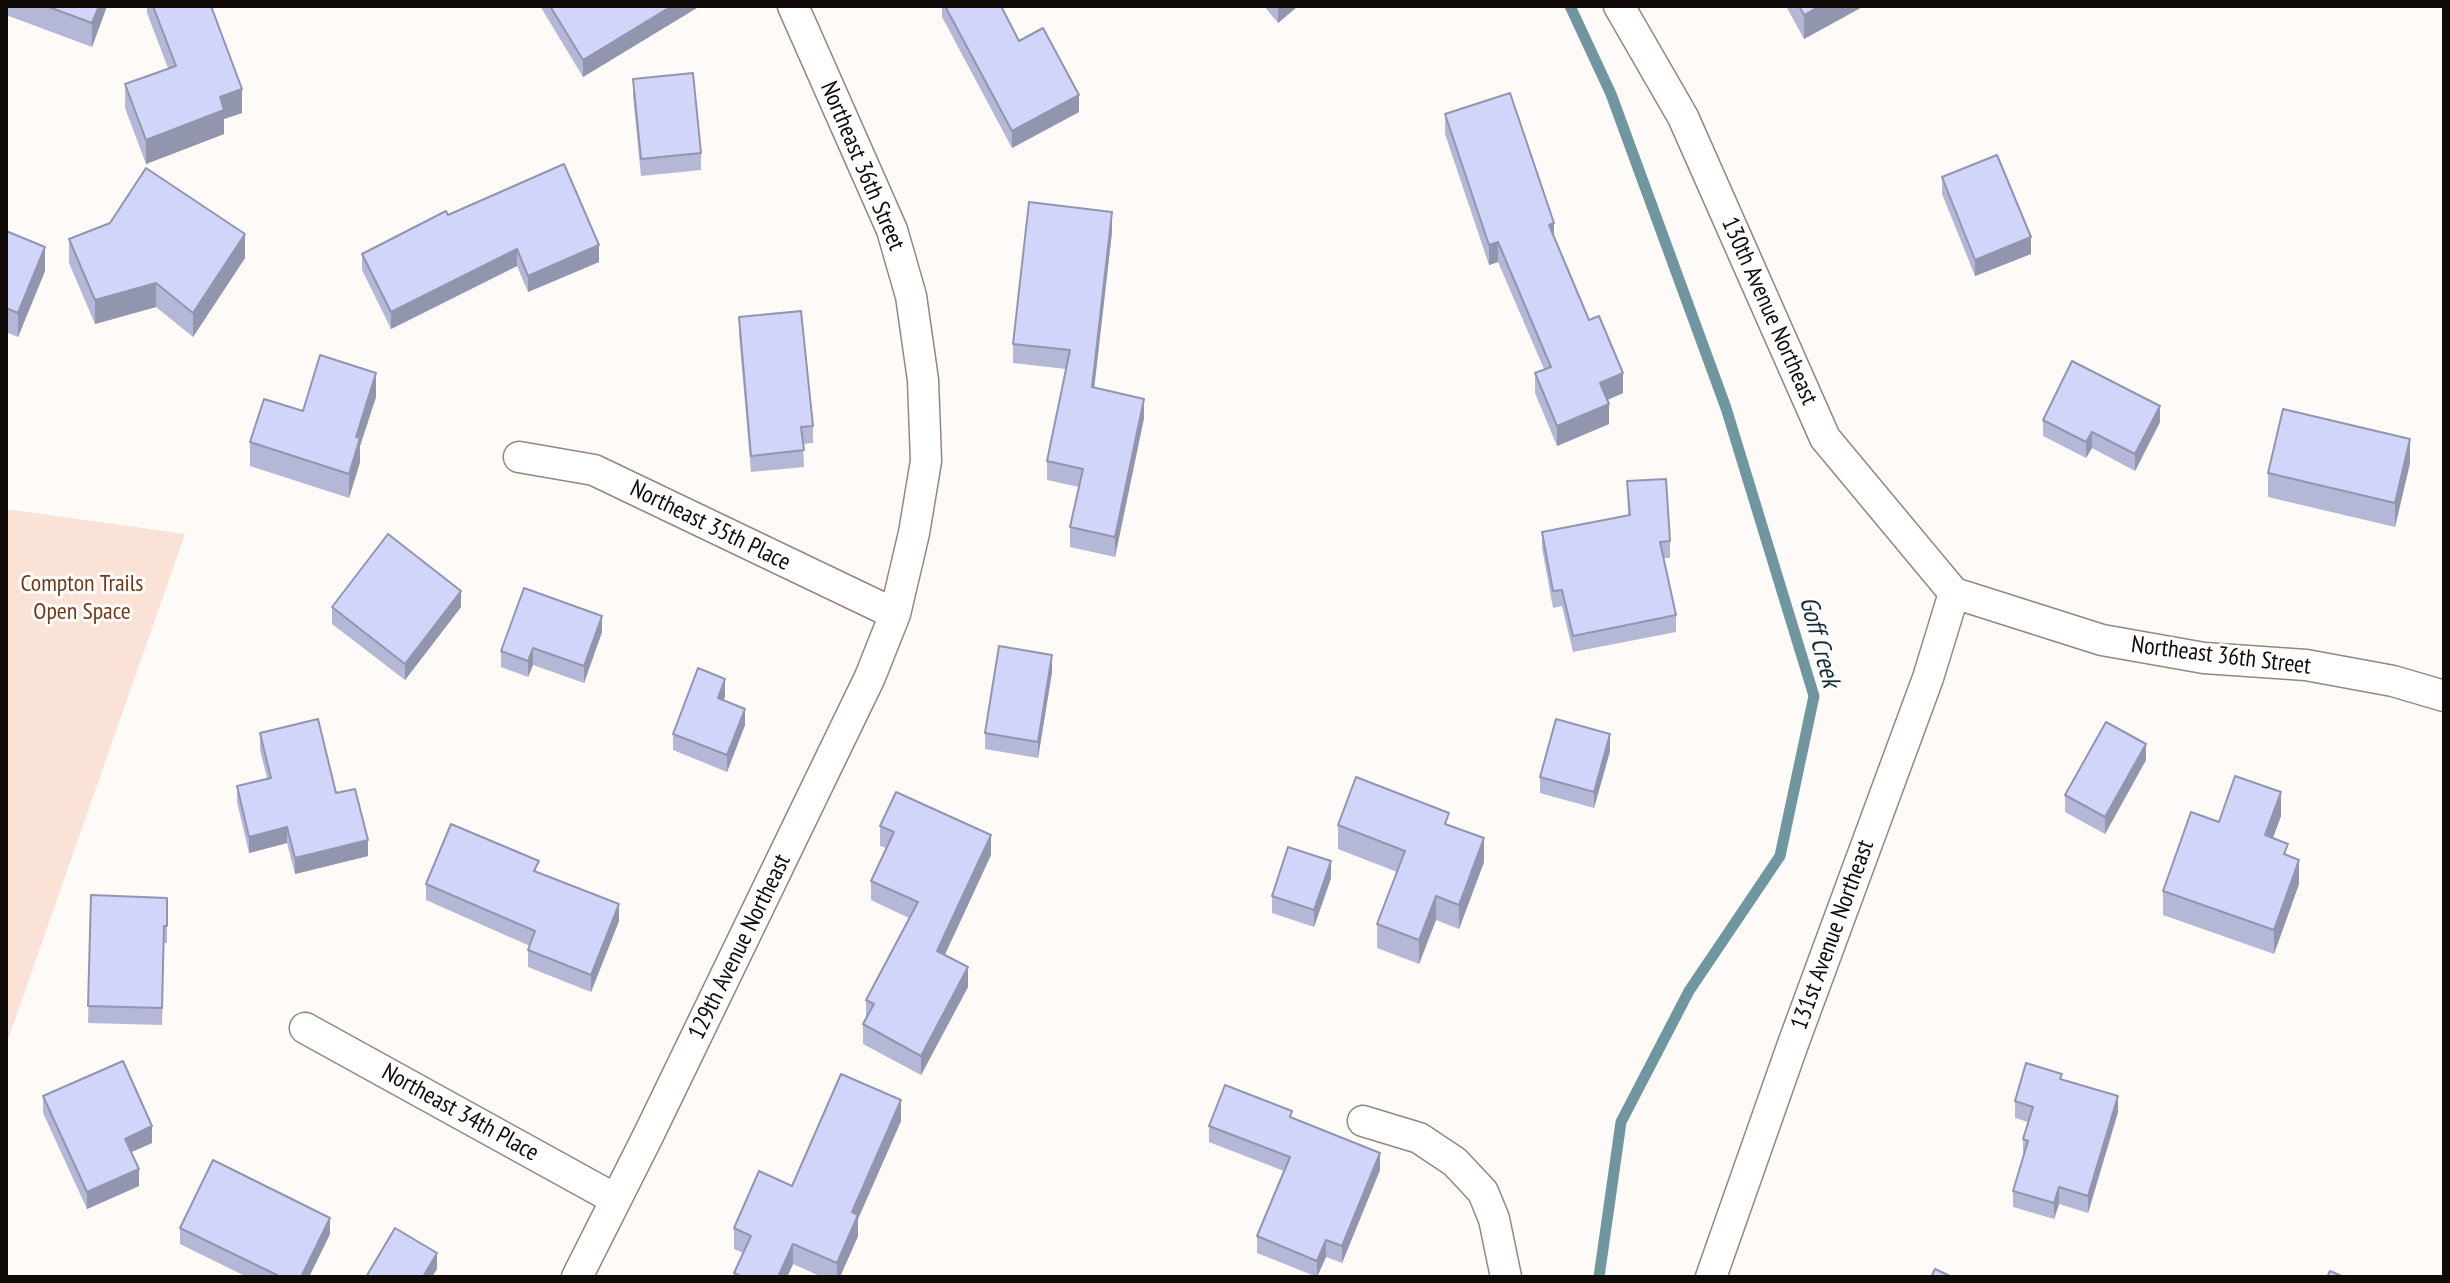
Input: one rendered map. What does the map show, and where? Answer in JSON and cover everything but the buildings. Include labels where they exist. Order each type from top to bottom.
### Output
[{"type":"street","name":"Northeast 36th Street","points":[[793,6],[892,230],[911,296],[923,380],[926,461],[914,533],[895,614]]},
{"type":"street","name":"130th Avenue Northeast","points":[[1619,6],[1683,117],[1825,438],[1954,593]]},
{"type":"street","name":"Northeast 35th Place","points":[[519,457],[594,470],[895,614]]},
{"type":"street","name":"Northeast 36th Street","points":[[1954,593],[2102,640],[2204,658],[2306,665],[2393,681],[2444,696]]},
{"type":"street","name":"131st Avenue Northeast","points":[[1711,1277],[1928,678],[1954,593]]},
{"type":"street","name":"129th Avenue Northeast","points":[[577,1277],[864,691],[895,614]]},
{"type":"street","name":"Northeast 34th Place","points":[[305,1028],[615,1199]]},
{"type":"street","points":[[1363,1121],[1419,1138],[1455,1162],[1483,1192],[1494,1219],[1506,1277]]},
{"type":"green space","name":"Compton Trails Open Space","points":[[6,509],[185,534],[6,1045]]},
{"type":"waterway","name":"Goff Creek","points":[[1570,6],[1611,94],[1726,408],[1814,696],[1780,856],[1689,991],[1621,1122],[1599,1277]]}]
